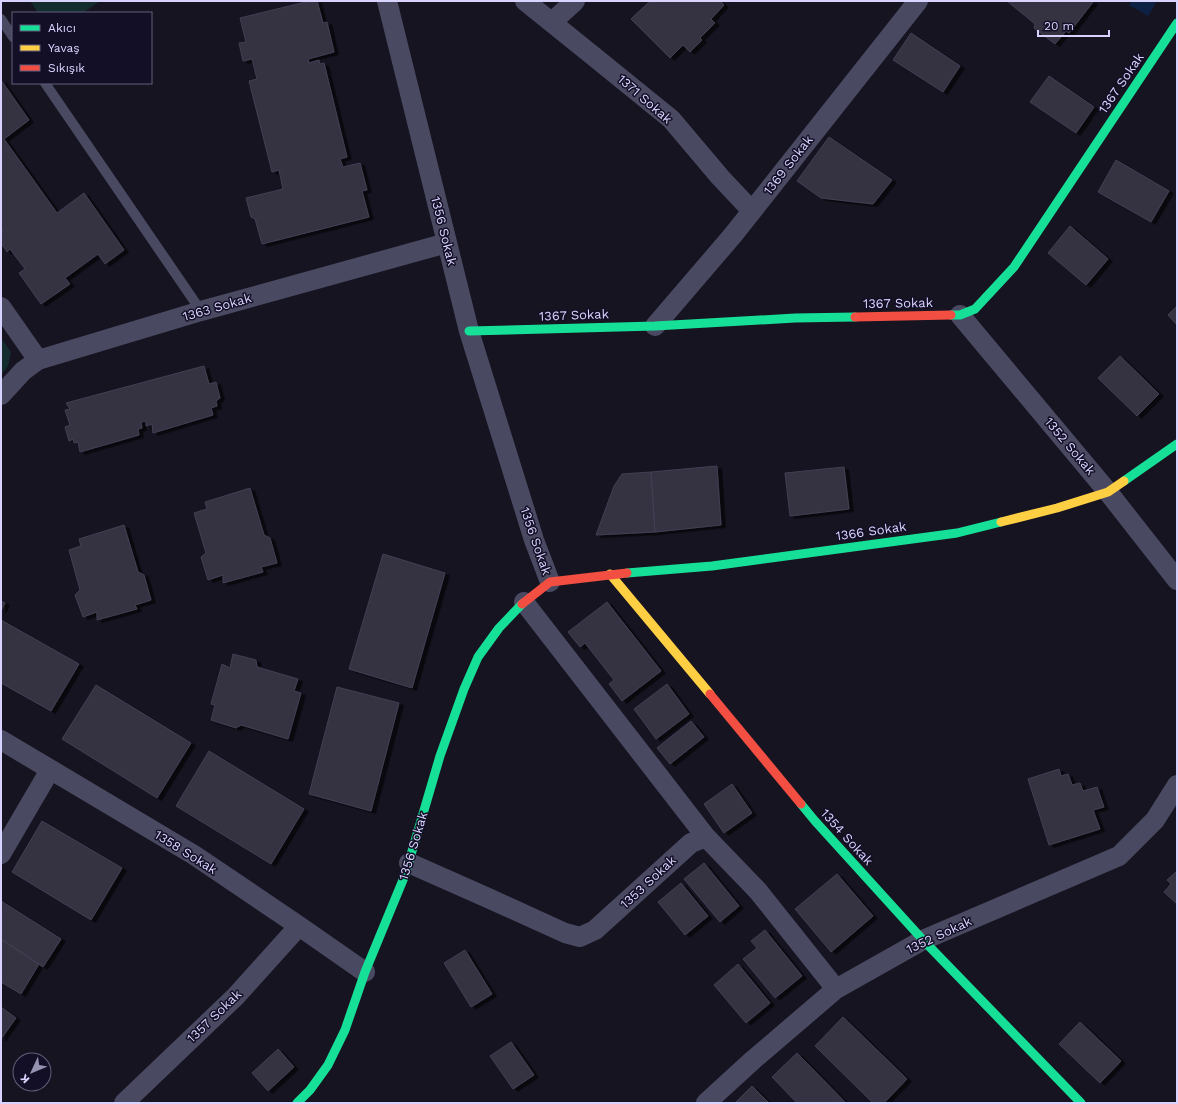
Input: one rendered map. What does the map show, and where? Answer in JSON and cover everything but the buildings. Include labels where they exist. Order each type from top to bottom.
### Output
[{"type":"street","name":"1356 Sokak","points":[[297,1103],[310,1090],[328,1065],[345,1030],[365,972],[405,875],[440,756],[464,689],[478,657],[499,628],[524,602],[550,582],[534,540],[469,331],[387,1]]},
{"type":"street","name":"1371 Sokak","points":[[525,1],[670,119],[720,177],[752,211]]},
{"type":"street","points":[[552,22],[575,1]]},
{"type":"street","name":"1369 Sokak","points":[[655,326],[733,235],[918,1]]},
{"type":"street","name":"1367 Sokak","points":[[469,331],[655,326],[795,318],[960,315],[975,309],[1014,267],[1177,23]]},
{"type":"street","name":"1363 Sokak","points":[[1,395],[23,371],[38,360],[201,311],[447,243]]},
{"type":"street","points":[[1,307],[38,360]]},
{"type":"street","name":"1352 Sokak","points":[[960,315],[1108,492],[1177,580]]},
{"type":"street","name":"1366 Sokak","points":[[550,582],[610,574],[712,566],[957,533],[1057,508],[1108,492],[1177,444]]},
{"type":"street","name":"1354 Sokak","points":[[610,574],[815,821],[923,940],[1081,1103]]},
{"type":"street","points":[[524,602],[706,837],[758,891],[836,989]]},
{"type":"street","name":"1358 Sokak","points":[[1,740],[194,855],[365,972]]},
{"type":"street","points":[[1,854],[50,770]]},
{"type":"street","name":"1352 Sokak","points":[[706,1103],[753,1060],[836,989],[923,940],[1119,856],[1155,820],[1177,785]]},
{"type":"street","name":"1353 Sokak","points":[[409,863],[565,933],[580,937],[595,930],[691,843],[706,837]]},
{"type":"street","name":"1357 Sokak","points":[[124,1103],[236,996],[299,926]]},
{"type":"lane","points":[[1,19],[12,36]]},
{"type":"lane","points":[[46,84],[201,311]]},
{"type":"green space","points":[[30,1],[100,1],[84,12],[37,12]]},
{"type":"green space","points":[[1,338],[11,352],[8,366],[1,375]]},
{"type":"water","points":[[1132,1],[1157,1],[1148,16],[1129,5]]},
{"type":"traffic: fast","points":[[951,315],[960,315],[975,309],[1014,267],[1177,23]]},
{"type":"traffic: fast","points":[[469,331],[655,326],[795,318],[855,317]]},
{"type":"traffic: fast","points":[[1124,481],[1177,444]]},
{"type":"traffic: fast","points":[[627,573],[712,566],[957,533],[1001,522]]},
{"type":"traffic: fast","points":[[297,1103],[310,1090],[328,1065],[345,1030],[365,972],[405,875],[440,756],[464,689],[478,657],[499,628],[522,604]]},
{"type":"traffic: fast","points":[[801,804],[923,940],[1081,1103]]},
{"type":"traffic: slow","points":[[1001,522],[1057,508],[1108,492],[1124,481]]},
{"type":"traffic: slow","points":[[610,574],[710,694]]},
{"type":"traffic: jam","points":[[855,317],[951,315]]},
{"type":"traffic: jam","points":[[522,604],[550,582],[627,573]]},
{"type":"traffic: jam","points":[[710,694],[801,804]]}]
